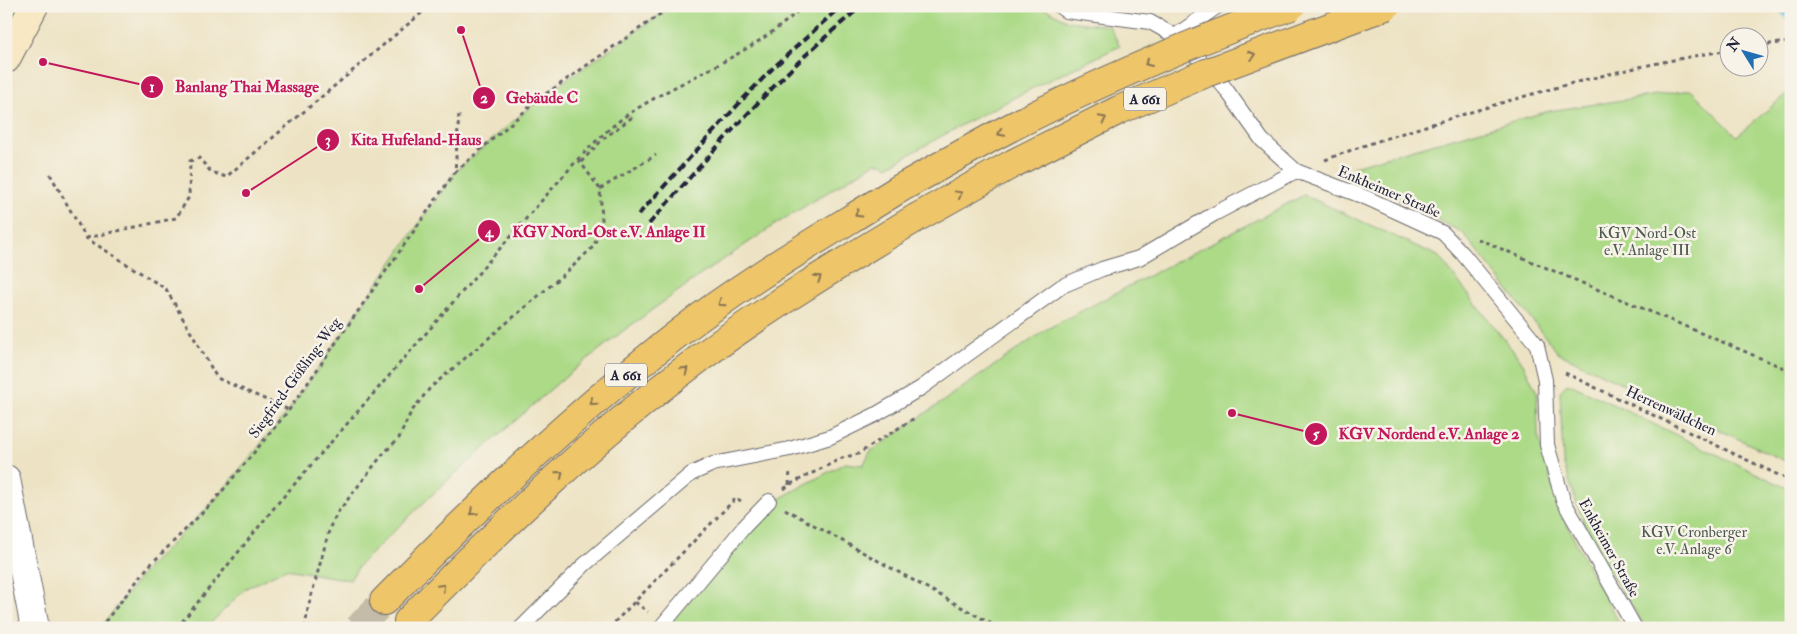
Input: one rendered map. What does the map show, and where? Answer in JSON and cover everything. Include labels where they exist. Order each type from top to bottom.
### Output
[{"type":"highway","name":"A 661","points":[[384,601],[442,542],[601,395],[676,335],[748,284],[899,189],[996,135],[1103,83],[1181,48],[1291,6]]},
{"type":"highway","name":"A 661","points":[[408,621],[486,542],[558,476],[700,358],[770,309],[916,218],[1014,163],[1119,110],[1206,73],[1386,6]]},
{"type":"main road","points":[[6,59],[34,6]]},
{"type":"street","points":[[6,479],[35,628]]},
{"type":"lane","name":"Enkheimer Straße","points":[[1059,6],[1066,11],[1150,22],[1175,36],[1201,61],[1219,82],[1262,140],[1296,171],[1367,198],[1443,233],[1463,254],[1538,346],[1545,380],[1547,445],[1563,500],[1636,628]]},
{"type":"lane","points":[[1175,36],[1218,6]]},
{"type":"lane","points":[[521,628],[584,565],[691,474],[713,464],[790,449],[830,437],[875,415],[921,388],[1062,286],[1102,269],[1138,258],[1214,214],[1296,171]]},
{"type":"lane","points":[[660,628],[744,527],[770,501]]},
{"type":"path","name":"Siegfried-Gößling-Weg","points":[[100,628],[148,567],[214,501],[289,410],[455,172],[540,98],[672,6]]},
{"type":"path","points":[[177,628],[278,503],[600,136],[628,114],[755,43],[779,27],[803,6]]},
{"type":"path","points":[[86,238],[176,218],[189,197],[190,161],[199,158],[211,172],[226,177],[425,10]]},
{"type":"path","points":[[1770,44],[1791,42]]},
{"type":"path","points":[[1296,171],[1361,146],[1557,87],[1720,52]]},
{"type":"path","points":[[455,172],[459,114]]},
{"type":"path","points":[[600,189],[656,155]]},
{"type":"path","points":[[305,628],[308,608],[330,527],[338,512],[383,454],[399,438],[411,412],[430,388],[570,269],[594,246],[602,220],[600,189],[580,160]]},
{"type":"path","points":[[50,174],[86,238],[166,289],[217,378],[289,410]]},
{"type":"path","points":[[1443,233],[1463,233],[1791,372]]},
{"type":"path","name":"Herrenwäldchen","points":[[1542,362],[1791,480]]},
{"type":"path","points":[[916,417],[858,454],[842,458],[789,485],[770,501],[999,628]]},
{"type":"path","points":[[609,628],[736,498]]},
{"type":"green space","points":[[672,6],[1040,6],[1068,21],[1109,26],[1120,46],[965,123],[887,167],[883,163],[875,163],[776,224],[702,274],[623,331],[559,382],[439,488],[360,564],[350,580],[286,569],[246,588],[206,628],[100,628],[148,567],[214,501],[289,410],[455,172],[540,98]]},
{"type":"green space","name":"KGV Nord-Ost e.V. Anlage III","points":[[1691,90],[1737,136],[1791,90],[1791,464],[1558,353],[1463,233],[1355,176],[1354,166],[1549,111]]},
{"type":"green space","points":[[1304,195],[1438,256],[1522,362],[1537,392],[1538,435],[1557,503],[1587,565],[1622,628],[663,628],[773,502],[845,463],[863,465],[870,452],[1047,329]]},
{"type":"green space","name":"KGV Cronberger e.V. Anlage 6","points":[[1568,383],[1791,490],[1791,628],[1646,628],[1589,540],[1563,462],[1560,391]]},
{"type":"waterway","points":[[1780,6],[1791,19]]},
{"type":"tunnel","points":[[358,628],[384,601]]},
{"type":"railway","points":[[638,215],[772,69],[841,6]]},
{"type":"railway","points":[[649,224],[725,138],[777,83],[804,56],[862,6]]},
{"type":"place","name":"Gebäude C","points":[[461,30]]},
{"type":"place","name":"Banlang Thai Massage","points":[[43,62]]},
{"type":"place","name":"Kita Hufeland-Haus","points":[[246,193]]},
{"type":"place","name":"KGV Nord-Ost e.V. Anlage II","points":[[419,289]]},
{"type":"place","name":"KGV Nordend e.V. Anlage 2","points":[[1232,413]]}]
